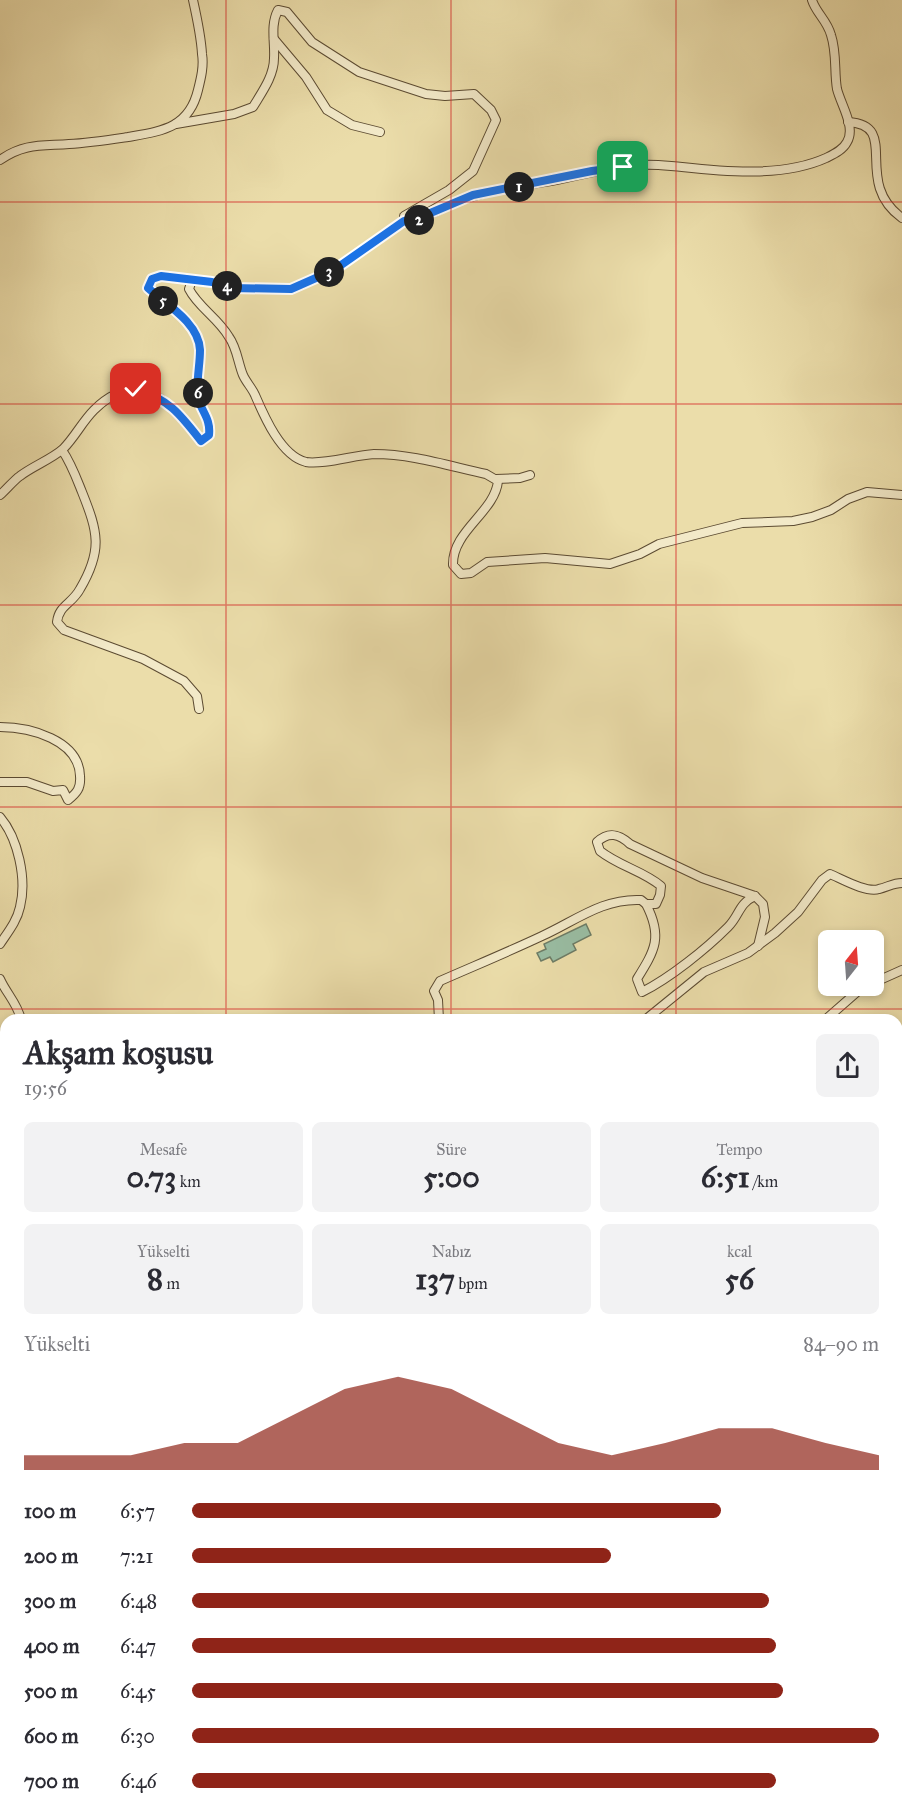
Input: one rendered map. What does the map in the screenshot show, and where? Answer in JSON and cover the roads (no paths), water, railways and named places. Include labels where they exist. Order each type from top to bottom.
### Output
[{"type":"street","points":[[176,124],[184,118],[195,101],[202,75],[202,54],[194,0]]},
{"type":"street","points":[[404,221],[420,219],[473,195],[592,171],[642,165],[767,171],[806,166],[842,149],[848,141],[850,131],[837,88],[832,38],[826,21],[813,5],[812,0]]},
{"type":"street","points":[[0,160],[11,152],[31,146],[97,143],[156,132],[176,124],[234,114],[253,107],[270,77],[274,58],[274,19],[278,10],[287,12],[312,42],[359,72],[426,94],[445,96],[474,94],[491,110],[496,120],[473,171],[449,190],[405,216],[404,221],[334,270],[291,289],[232,288],[212,282],[161,276],[152,279],[148,288],[191,326],[200,343],[198,399],[208,417],[209,435],[201,441],[173,407],[147,393],[126,389],[108,398],[93,411],[62,450],[20,476],[0,495]]},
{"type":"street","points":[[274,39],[306,78],[327,110],[352,125],[380,132]]},
{"type":"street","points":[[848,122],[865,123],[883,136],[882,191],[891,208],[902,218]]},
{"type":"street","points":[[192,280],[189,289],[193,297],[215,316],[232,341],[244,377],[255,395],[266,422],[284,446],[298,458],[305,462],[315,462],[360,455],[394,455],[486,474],[496,479],[530,475]]},
{"type":"street","points":[[62,450],[73,468],[93,519],[97,539],[92,566],[79,593],[58,613],[57,622],[64,630],[143,659],[184,681],[197,696],[199,709]]},
{"type":"street","points":[[496,479],[497,487],[460,539],[452,558],[453,565],[461,574],[471,573],[487,562],[496,561],[556,558],[610,564],[630,558],[659,544],[742,523],[793,521],[812,517],[867,492],[902,495]]},
{"type":"street","points":[[0,727],[31,731],[51,738],[68,749],[80,765],[80,785],[76,794],[68,800],[63,790],[53,791],[27,782],[0,782]]},
{"type":"street","points":[[0,817],[10,830],[16,848],[23,888],[20,908],[14,923],[0,944]]},
{"type":"street","points":[[646,904],[656,904],[661,886],[653,879],[626,867],[600,851],[597,842],[604,835],[614,834],[702,878],[755,896],[763,904],[765,917],[758,946]]},
{"type":"street","points":[[652,1014],[705,972],[734,960],[758,946],[798,912],[822,880],[830,874],[857,887],[878,890],[888,885],[902,883]]},
{"type":"street","points":[[439,1014],[438,1000],[434,991],[440,981],[561,927],[601,906],[630,899],[641,900],[646,904],[655,923],[656,943],[653,953],[637,979],[642,992],[692,958],[731,924],[746,901],[755,896]]},
{"type":"street","points":[[884,978],[902,970]]},
{"type":"street","points":[[0,979],[18,1007],[20,1014]]},
{"type":"street","points":[[832,1014],[853,996]]}]
